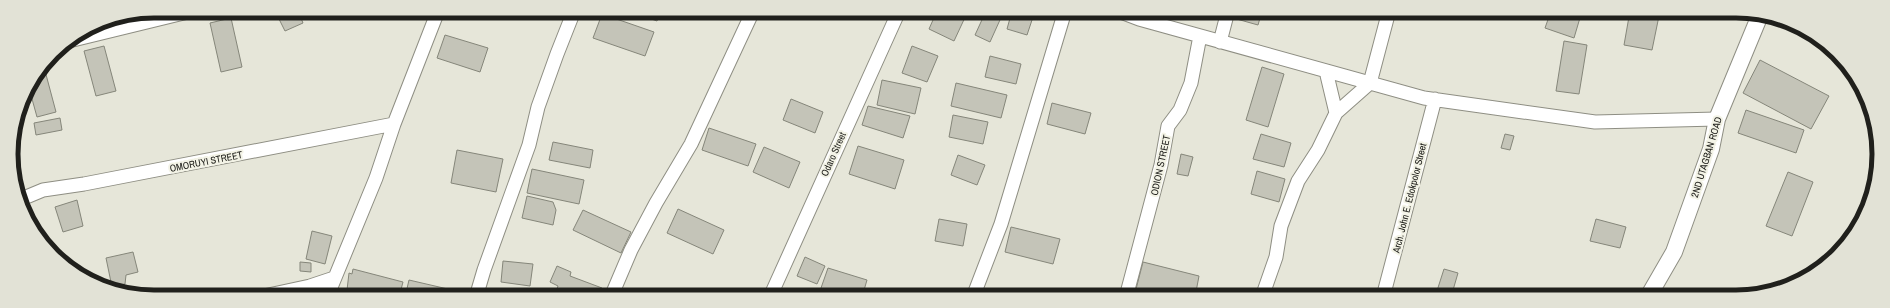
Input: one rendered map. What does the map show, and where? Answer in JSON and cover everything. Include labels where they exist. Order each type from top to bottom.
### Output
[{"type":"street","points":[[85,37],[163,18]]},
{"type":"street","points":[[330,290],[376,178],[394,124],[435,18]]},
{"type":"street","points":[[478,290],[529,145],[538,107],[571,18]]},
{"type":"street","points":[[614,290],[631,250],[656,203],[691,144],[750,18]]},
{"type":"street","name":"Odaro Street","points":[[773,290],[896,18]]},
{"type":"street","points":[[977,290],[1001,224],[1063,18]]},
{"type":"street","points":[[1141,18],[1220,42],[1435,99],[1595,122],[1717,119]]},
{"type":"street","points":[[1220,42],[1226,18]]},
{"type":"street","points":[[1264,290],[1276,257],[1281,226],[1298,181],[1318,150],[1336,113],[1370,83],[1387,18]]},
{"type":"street","name":"2ND UTAGBAN ROAD","points":[[1652,290],[1674,252],[1711,149],[1717,119],[1758,20]]},
{"type":"street","name":"ODION STREET","points":[[1128,290],[1161,165],[1168,126],[1180,110],[1191,83],[1200,36]]},
{"type":"street","points":[[1326,71],[1336,113]]},
{"type":"street","name":"Arch. John E. Edokpolor Street","points":[[1385,290],[1435,99]]},
{"type":"street","name":"OMORUYI STREET","points":[[25,198],[43,190],[84,184],[394,124]]},
{"type":"street","points":[[291,290],[334,278]]},
{"type":"building","points":[[231,18],[242,67],[221,72],[210,23]]},
{"type":"building","points":[[278,18],[301,18],[303,23],[285,31]]},
{"type":"building","points":[[600,18],[614,18],[654,32],[645,56],[593,38]]},
{"type":"building","points":[[649,18],[658,18],[657,21]]},
{"type":"building","points":[[934,18],[965,18],[954,41],[929,29]]},
{"type":"building","points":[[983,18],[1001,18],[990,42],[975,35]]},
{"type":"building","points":[[1010,18],[1033,18],[1027,35],[1007,29]]},
{"type":"building","points":[[1233,18],[1260,18],[1258,25]]},
{"type":"building","points":[[1549,18],[1580,18],[1574,38],[1545,28]]},
{"type":"building","points":[[1629,18],[1659,18],[1652,50],[1624,45]]},
{"type":"building","points":[[445,35],[488,48],[480,72],[437,58]]},
{"type":"building","points":[[1564,41],[1587,45],[1579,94],[1556,91]]},
{"type":"building","points":[[104,46],[116,91],[96,96],[84,51]]},
{"type":"building","points":[[912,46],[938,56],[927,82],[902,73]]},
{"type":"building","points":[[990,56],[1021,64],[1016,84],[985,77]]},
{"type":"building","points":[[1760,60],[1829,96],[1811,129],[1743,93]]},
{"type":"building","points":[[1262,67],[1284,74],[1268,127],[1246,120]]},
{"type":"building","points":[[45,72],[56,112],[37,117],[31,96]]},
{"type":"building","points":[[882,80],[921,88],[915,114],[877,105]]},
{"type":"building","points":[[956,83],[1007,95],[1001,118],[951,106]]},
{"type":"building","points":[[791,99],[823,112],[815,133],[783,120]]},
{"type":"building","points":[[1052,103],[1091,113],[1085,134],[1047,124]]},
{"type":"building","points":[[868,106],[910,116],[903,138],[862,125]]},
{"type":"building","points":[[1746,110],[1804,130],[1796,153],[1738,133]]},
{"type":"building","points":[[953,115],[988,122],[983,144],[949,137]]},
{"type":"building","points":[[60,118],[62,130],[36,135],[34,123]]},
{"type":"building","points":[[709,128],[756,144],[748,166],[702,150]]},
{"type":"building","points":[[1261,134],[1291,143],[1284,167],[1253,159]]},
{"type":"building","points":[[1505,134],[1514,136],[1510,150],[1501,148]]},
{"type":"building","points":[[553,142],[593,150],[590,168],[549,160]]},
{"type":"building","points":[[858,146],[904,160],[895,189],[849,174]]},
{"type":"building","points":[[764,147],[800,162],[789,188],[753,172]]},
{"type":"building","points":[[457,150],[503,159],[496,192],[451,183]]},
{"type":"building","points":[[1181,154],[1193,157],[1188,176],[1177,174]]},
{"type":"building","points":[[958,155],[985,165],[977,185],[951,175]]},
{"type":"building","points":[[532,169],[584,180],[579,204],[527,193]]},
{"type":"building","points":[[1257,171],[1285,179],[1279,202],[1251,194]]},
{"type":"building","points":[[1788,172],[1813,182],[1792,236],[1766,226]]},
{"type":"building","points":[[527,196],[553,202],[556,210],[553,225],[522,218]]},
{"type":"building","points":[[77,200],[83,226],[63,232],[55,207]]},
{"type":"building","points":[[678,209],[724,230],[713,254],[667,233]]},
{"type":"building","points":[[583,210],[631,232],[621,253],[573,230]]},
{"type":"building","points":[[939,219],[967,224],[963,246],[935,241]]},
{"type":"building","points":[[1596,219],[1626,227],[1620,248],[1590,241]]},
{"type":"building","points":[[1011,227],[1060,239],[1053,264],[1005,252]]},
{"type":"building","points":[[312,231],[332,236],[325,264],[306,259]]},
{"type":"building","points":[[133,252],[138,272],[126,275],[125,284],[120,285],[111,283],[106,258]]},
{"type":"building","points":[[805,257],[825,266],[817,284],[797,276]]},
{"type":"building","points":[[503,261],[533,264],[530,286],[501,282]]},
{"type":"building","points":[[300,262],[311,263],[311,272],[300,271]]},
{"type":"building","points":[[1143,262],[1199,276],[1196,290],[1136,290]]},
{"type":"building","points":[[557,266],[571,272],[570,276],[602,288],[601,290],[557,290],[558,286],[550,282]]},
{"type":"building","points":[[828,268],[867,280],[864,290],[827,290],[821,288]]},
{"type":"building","points":[[353,269],[403,282],[401,290],[347,290],[349,273],[352,274]]},
{"type":"building","points":[[1444,269],[1458,273],[1453,290],[1437,290]]},
{"type":"building","points":[[409,280],[452,290],[407,290]]}]
